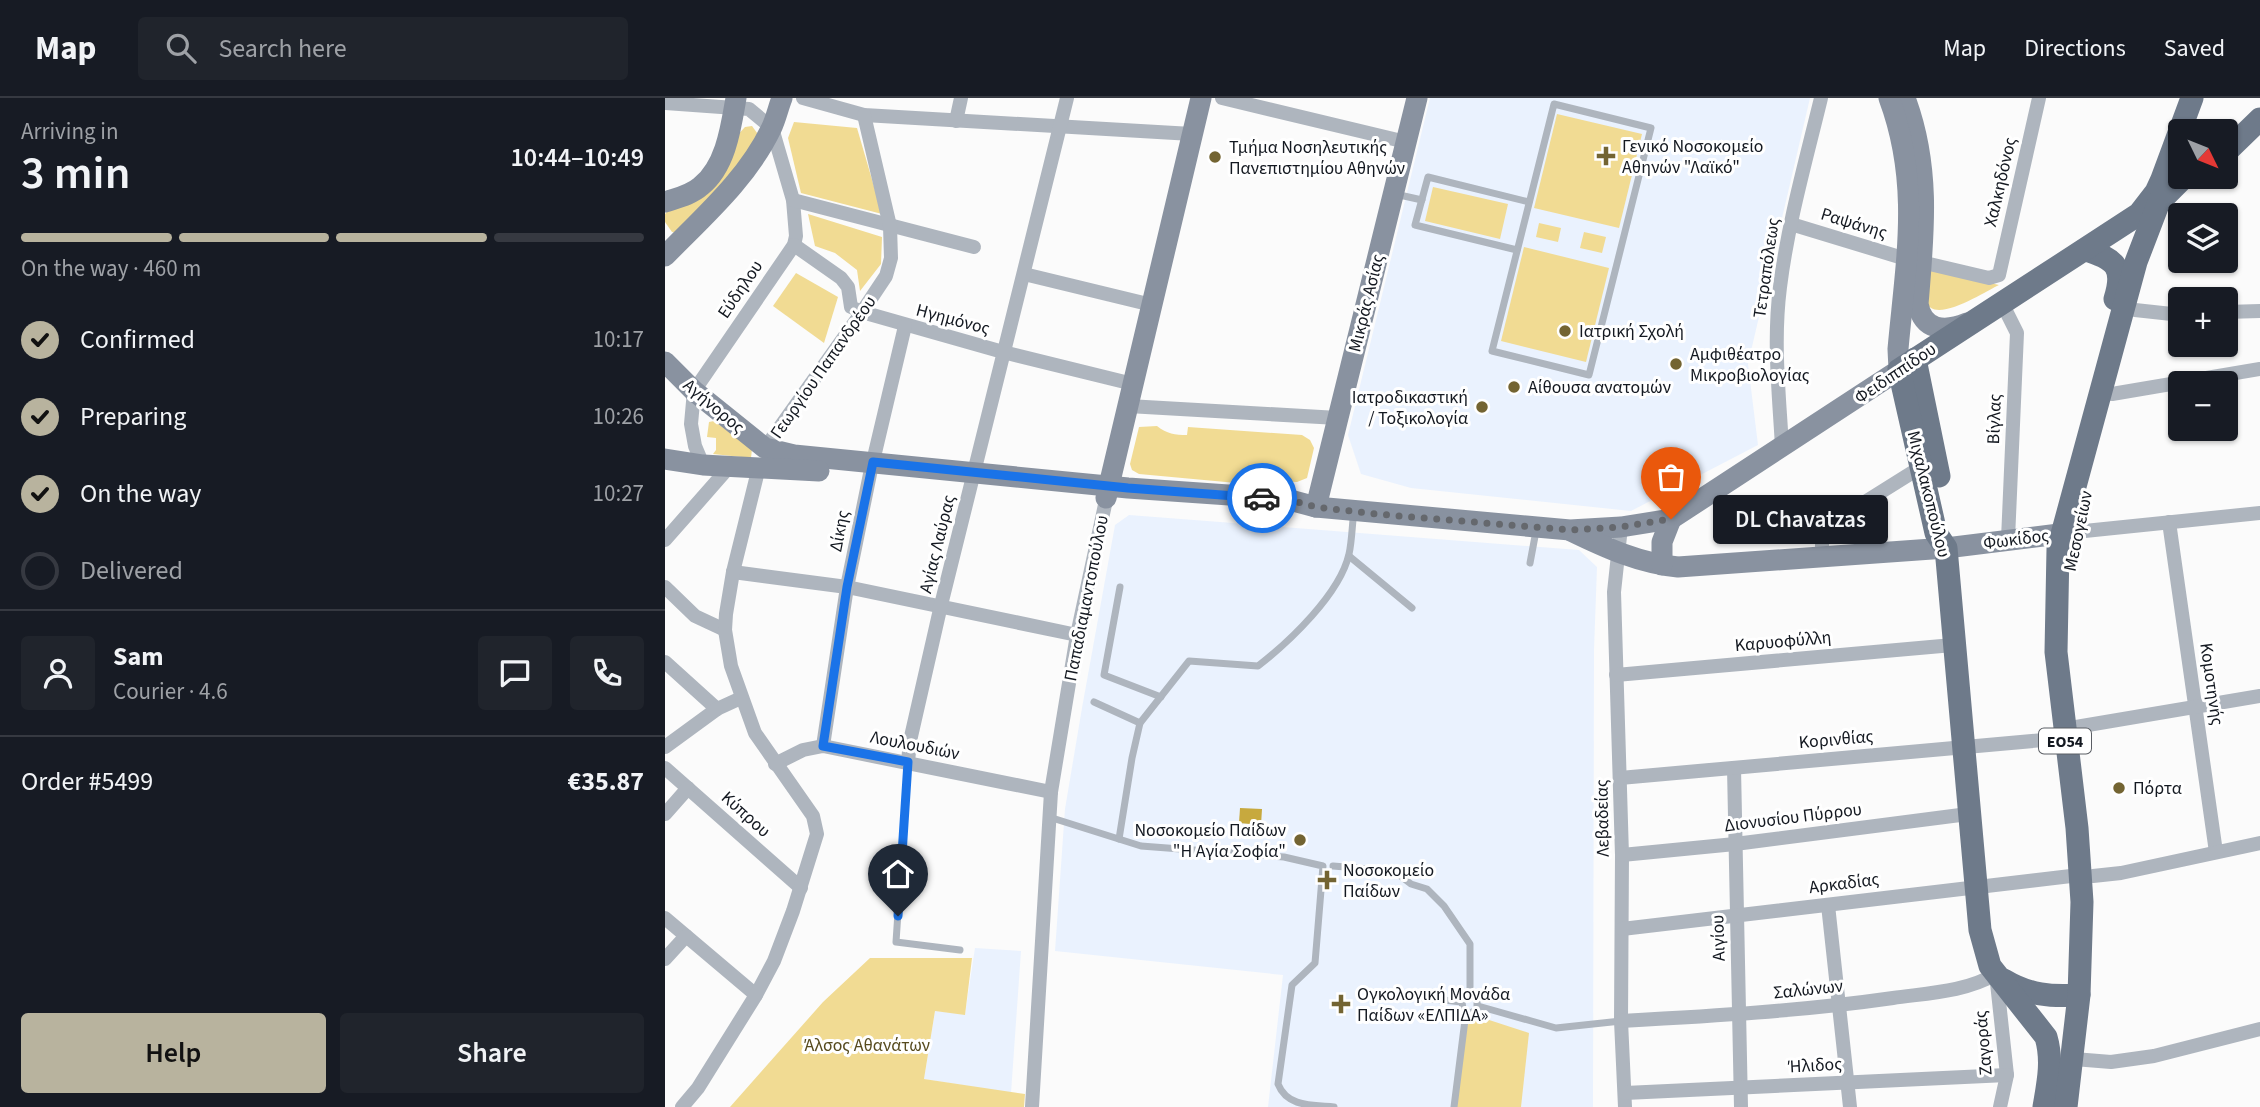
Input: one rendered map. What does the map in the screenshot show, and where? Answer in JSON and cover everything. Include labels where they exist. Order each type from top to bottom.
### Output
[{"type":"main road","points":[[2190,119],[2193,98]]},
{"type":"main road","name":"Φειδιππίδου","points":[[1907,365],[2132,219],[2156,192],[2193,98]]},
{"type":"main road","points":[[2238,140],[2260,119]]},
{"type":"main road","points":[[2238,148],[2260,140]]},
{"type":"main road","name":"Μεσογείων","points":[[2082,948],[2082,876],[2089,826],[2069,650],[2068,588],[2063,534],[2136,262],[2159,202],[2172,189]]},
{"type":"main road","name":"Μεσογείων","points":[[2082,876],[2067,829],[2055,739],[2046,640],[2047,563],[2063,534],[2112,394],[2164,220],[2177,198],[2186,189]]},
{"type":"main road","name":"Μεσογείων","points":[[2082,948],[2083,902],[2079,851],[2056,652],[2056,570],[2119,286],[2119,273],[2111,260],[2085,250]]},
{"type":"main road","points":[[1907,365],[1950,532],[1946,548]]},
{"type":"main road","name":"Μιχαλακοπούλου","points":[[1907,365],[1921,467],[1936,533],[1946,548],[1980,930],[1986,957],[1996,974]]},
{"type":"main road","name":"ΕΟ54","points":[[2066,1107],[2074,1059],[2082,948]]},
{"type":"main road","points":[[1996,974],[2033,994],[2054,997],[2079,995]]},
{"type":"main road","points":[[1996,974],[2046,1037],[2050,1066],[2044,1107]]},
{"type":"street","points":[[665,256],[730,189],[758,152],[772,128],[782,98]]},
{"type":"street","points":[[803,98],[864,115],[1192,134]]},
{"type":"street","points":[[956,121],[961,98]]},
{"type":"street","name":"Αγίας Λαύρας","points":[[908,762],[910,741],[941,605],[1067,98]]},
{"type":"street","name":"Παπαδιαμαντοπούλου","points":[[1032,1107],[1048,817],[1077,635],[1107,493],[1201,98]]},
{"type":"street","points":[[1223,98],[1406,142]]},
{"type":"street","name":"Μικράς Ασίας","points":[[1316,507],[1417,98]]},
{"type":"street","name":"Τετραπόλεως","points":[[1782,447],[1775,363],[1780,287],[1791,224],[1821,98]]},
{"type":"street","name":"Μιχαλακοπούλου","points":[[1889,98],[1897,120],[1907,168],[1913,260],[1918,304],[1924,321],[1931,327],[1949,329],[1981,316]]},
{"type":"street","name":"Μιχαλακοπούλου","points":[[1905,98],[1918,144],[1926,210],[1913,260],[1898,349],[1907,365]]},
{"type":"street","name":"Χαλκηδόνος","points":[[1999,275],[2039,98]]},
{"type":"street","points":[[665,103],[735,103],[749,109],[772,128],[793,200],[796,236],[794,245],[841,278],[848,287],[851,307],[862,312]]},
{"type":"street","points":[[665,202],[698,189],[714,171],[725,148],[735,103]]},
{"type":"street","name":"Γεωργίου Παπανδρέου","points":[[682,1107],[698,1088],[774,961],[801,888],[817,834],[813,816],[755,733],[731,667],[725,630],[733,572],[762,458],[862,312],[885,276],[891,258],[890,226],[864,115]]},
{"type":"street","points":[[793,200],[974,247]]},
{"type":"street","name":"Ραψάνης","points":[[1791,224],[1913,260],[1989,278],[1999,275]]},
{"type":"street","name":"Εύδηλου","points":[[694,391],[794,245]]},
{"type":"street","points":[[1024,274],[1152,305]]},
{"type":"street","name":"Βίγλας","points":[[2002,303],[2017,332],[2008,540]]},
{"type":"street","points":[[2135,310],[2168,314]]},
{"type":"street","points":[[2238,312],[2260,311]]},
{"type":"street","name":"Ηγημόνος","points":[[862,312],[905,326],[1133,384]]},
{"type":"street","name":"Δίκης","points":[[823,746],[847,587],[871,468],[905,326]]},
{"type":"street","name":"Αγήνορος","points":[[665,362],[762,458]]},
{"type":"street","name":"Φειδιππίδου","points":[[1570,530],[1621,527],[1671,519],[1907,365]]},
{"type":"street","points":[[2112,394],[2260,369]]},
{"type":"street","points":[[694,391],[691,424],[695,446],[703,465]]},
{"type":"street","points":[[1128,406],[1338,418]]},
{"type":"street","points":[[665,458],[703,465],[730,466],[762,458],[794,455],[871,468],[1285,513],[1316,507],[1570,530]]},
{"type":"street","points":[[665,540],[730,466]]},
{"type":"street","points":[[1822,557],[1822,529],[1921,467]]},
{"type":"street","name":"Φωκίδος","points":[[1570,530],[1618,554],[1662,565],[1695,566],[1946,548],[2260,513]]},
{"type":"street","points":[[1662,565],[1662,542],[1671,519]]},
{"type":"street","name":"Κομοτηνής","points":[[2169,522],[2216,852]]},
{"type":"street","name":"Λεβαδείας","points":[[1621,527],[1614,592],[1622,855],[1621,1021],[1625,1100]]},
{"type":"street","points":[[733,572],[847,587],[1077,635]]},
{"type":"street","points":[[665,587],[695,616],[725,630]]},
{"type":"street","name":"Καρυοφύλλη","points":[[1616,675],[1953,645]]},
{"type":"street","points":[[665,662],[717,709]]},
{"type":"street","points":[[2076,727],[2260,696]]},
{"type":"street","points":[[665,747],[717,709],[741,698]]},
{"type":"street","name":"Κορινθίας","points":[[1620,778],[2055,739]]},
{"type":"street","name":"Λουλουδιών","points":[[775,764],[803,750],[823,746],[1051,792]]},
{"type":"street","name":"Κύπρου","points":[[665,768],[801,888]]},
{"type":"street","name":"Αιγίου","points":[[1734,768],[1741,1107]]},
{"type":"street","points":[[665,814],[688,788]]},
{"type":"street","name":"Διονυσίου Πύρρου","points":[[1622,855],[1735,844],[1968,814]]},
{"type":"street","name":"Αρκαδίας","points":[[1622,929],[1976,887],[2121,873],[2260,843]]},
{"type":"street","points":[[1828,905],[1850,1107]]},
{"type":"street","points":[[665,918],[756,995]]},
{"type":"street","points":[[665,959],[686,936]]},
{"type":"street","name":"Σαλώνων","points":[[1621,1021],[1739,1015],[1839,1006],[1971,987],[1996,974]]},
{"type":"street","name":"Ζαγοράς","points":[[1996,974],[2007,1075],[2000,1107]]},
{"type":"street","points":[[2074,1059],[2111,1062],[2154,1056],[2260,1029]]},
{"type":"street","name":"Ήλιδος","points":[[1625,1100],[1740,1088],[2007,1075]]},
{"type":"lane","points":[[1554,104],[1651,128],[1589,375],[1492,351],[1517,250],[1554,104]]},
{"type":"lane","points":[[1517,250],[1415,225],[1428,177],[1529,202]]},
{"type":"lane","points":[[1394,194],[1422,200]]},
{"type":"lane","points":[[1119,839],[1140,723],[1189,661],[1258,666],[1285,645],[1335,586],[1349,556],[1354,511]]},
{"type":"lane","points":[[1531,563],[1536,526]]},
{"type":"lane","points":[[1349,556],[1412,608]]},
{"type":"lane","points":[[1120,587],[1104,675],[1161,697]]},
{"type":"lane","points":[[1094,702],[1140,723]]},
{"type":"lane","name":"Αγίας Λαύρας","points":[[908,762],[896,942],[960,950]]},
{"type":"lane","points":[[1048,817],[1141,846],[1284,858],[1328,866],[1394,871],[1411,884],[1427,890],[1444,906],[1470,944],[1471,995]]},
{"type":"lane","points":[[1328,866],[1315,963],[1292,985],[1278,1084],[1283,1095],[1294,1103],[1334,1107]]},
{"type":"lane","points":[[1377,993],[1462,1002]]},
{"type":"lane","points":[[1454,1107],[1466,1012],[1461,1006],[1463,998],[1471,995]]},
{"type":"lane","points":[[1466,1012],[1473,1012],[1478,1006],[1477,999],[1471,995]]},
{"type":"lane","points":[[1478,1006],[1556,1028],[1621,1021]]},
{"type":"shaded area","name":"Ιατρική Σχολή","points":[[1430,98],[1810,98],[1748,364],[1758,445],[1631,511],[1411,488],[1361,474],[1348,435]]},
{"type":"shaded area","name":"Νοσοκομείο Παίδων","points":[[1129,515],[1579,550],[1597,567],[1594,650],[1593,1107],[1268,1107],[1283,975],[1055,951],[1065,809],[1082,708],[1115,525]]},
{"type":"shaded area","points":[[1240,808],[1262,809],[1261,825],[1239,823]]},
{"type":"shaded area","points":[[975,948],[1021,951],[1011,1093],[924,1079],[935,1011],[965,1014]]},
{"type":"green space","points":[[1557,114],[1642,134],[1619,228],[1534,208]]},
{"type":"green space","points":[[794,122],[857,128],[882,214],[801,193],[788,138]]},
{"type":"green space","points":[[752,126],[760,137],[758,144],[677,233],[672,232],[665,222],[665,214],[745,127]]},
{"type":"green space","points":[[1433,187],[1508,204],[1500,239],[1425,221]]},
{"type":"green space","points":[[808,214],[882,237],[881,264],[860,291],[857,270],[835,253],[815,246]]},
{"type":"green space","points":[[1539,223],[1561,228],[1558,242],[1536,237]]},
{"type":"green space","points":[[1584,232],[1606,237],[1602,253],[1580,248]]},
{"type":"green space","points":[[1524,247],[1609,268],[1586,362],[1501,341]]},
{"type":"green space","points":[[1926,268],[1999,285],[1960,305],[1939,310],[1931,308],[1926,301]]},
{"type":"green space","points":[[796,273],[838,297],[824,343],[773,306]]},
{"type":"green space","points":[[714,421],[752,449],[751,458],[713,454],[716,450],[716,438],[707,437],[709,422]]},
{"type":"green space","points":[[1157,426],[1179,435],[1187,435],[1188,427],[1302,435],[1310,440],[1314,448],[1307,478],[1297,482],[1272,481],[1269,486],[1139,474],[1132,470],[1130,464],[1139,427]]},
{"type":"green space","name":"Άλσος Αθανάτων","points":[[870,958],[972,958],[965,1015],[935,1011],[924,1079],[1025,1094],[1024,1107],[730,1107],[823,1002]]},
{"type":"green space","points":[[1483,1018],[1529,1033],[1521,1107],[1455,1107],[1465,1030],[1469,1023]]},
{"type":"way so far","points":[[1262,498],[1286,499],[1316,507],[1376,514],[1570,530],[1621,527],[1671,519]]},
{"type":"place","name":"Γενικό Νοσοκομείο Αθηνών \"Λαϊκό\"","points":[[1606,156]]},
{"type":"place","name":"Τμήμα Νοσηλευτικής Πανεπιστημίου Αθηνών","points":[[1215,157]]},
{"type":"place","name":"Ιατρική Σχολή","points":[[1565,331]]},
{"type":"place","name":"Αμφιθέατρο Μικροβιολογίας","points":[[1676,364]]},
{"type":"place","name":"Αίθουσα ανατομών","points":[[1514,387]]},
{"type":"place","name":"Ιατροδικαστική / Τοξικολογία","points":[[1482,407]]},
{"type":"place","name":"DL Chavatzas","points":[[1671,519]]},
{"type":"place","name":"Πόρτα","points":[[2119,788]]},
{"type":"place","name":"Νοσοκομείο Παίδων \"Η Αγία Σοφία\"","points":[[1300,840]]},
{"type":"place","name":"Νοσοκομείο Παίδων","points":[[1327,880]]},
{"type":"place","name":"Ογκολογική Μονάδα Παίδων «ΕΛΠΙΔΑ»","points":[[1341,1004]]},
{"type":"route","points":[[898,916],[908,762],[823,746],[847,587],[873,462],[1128,488],[1262,498]]}]
